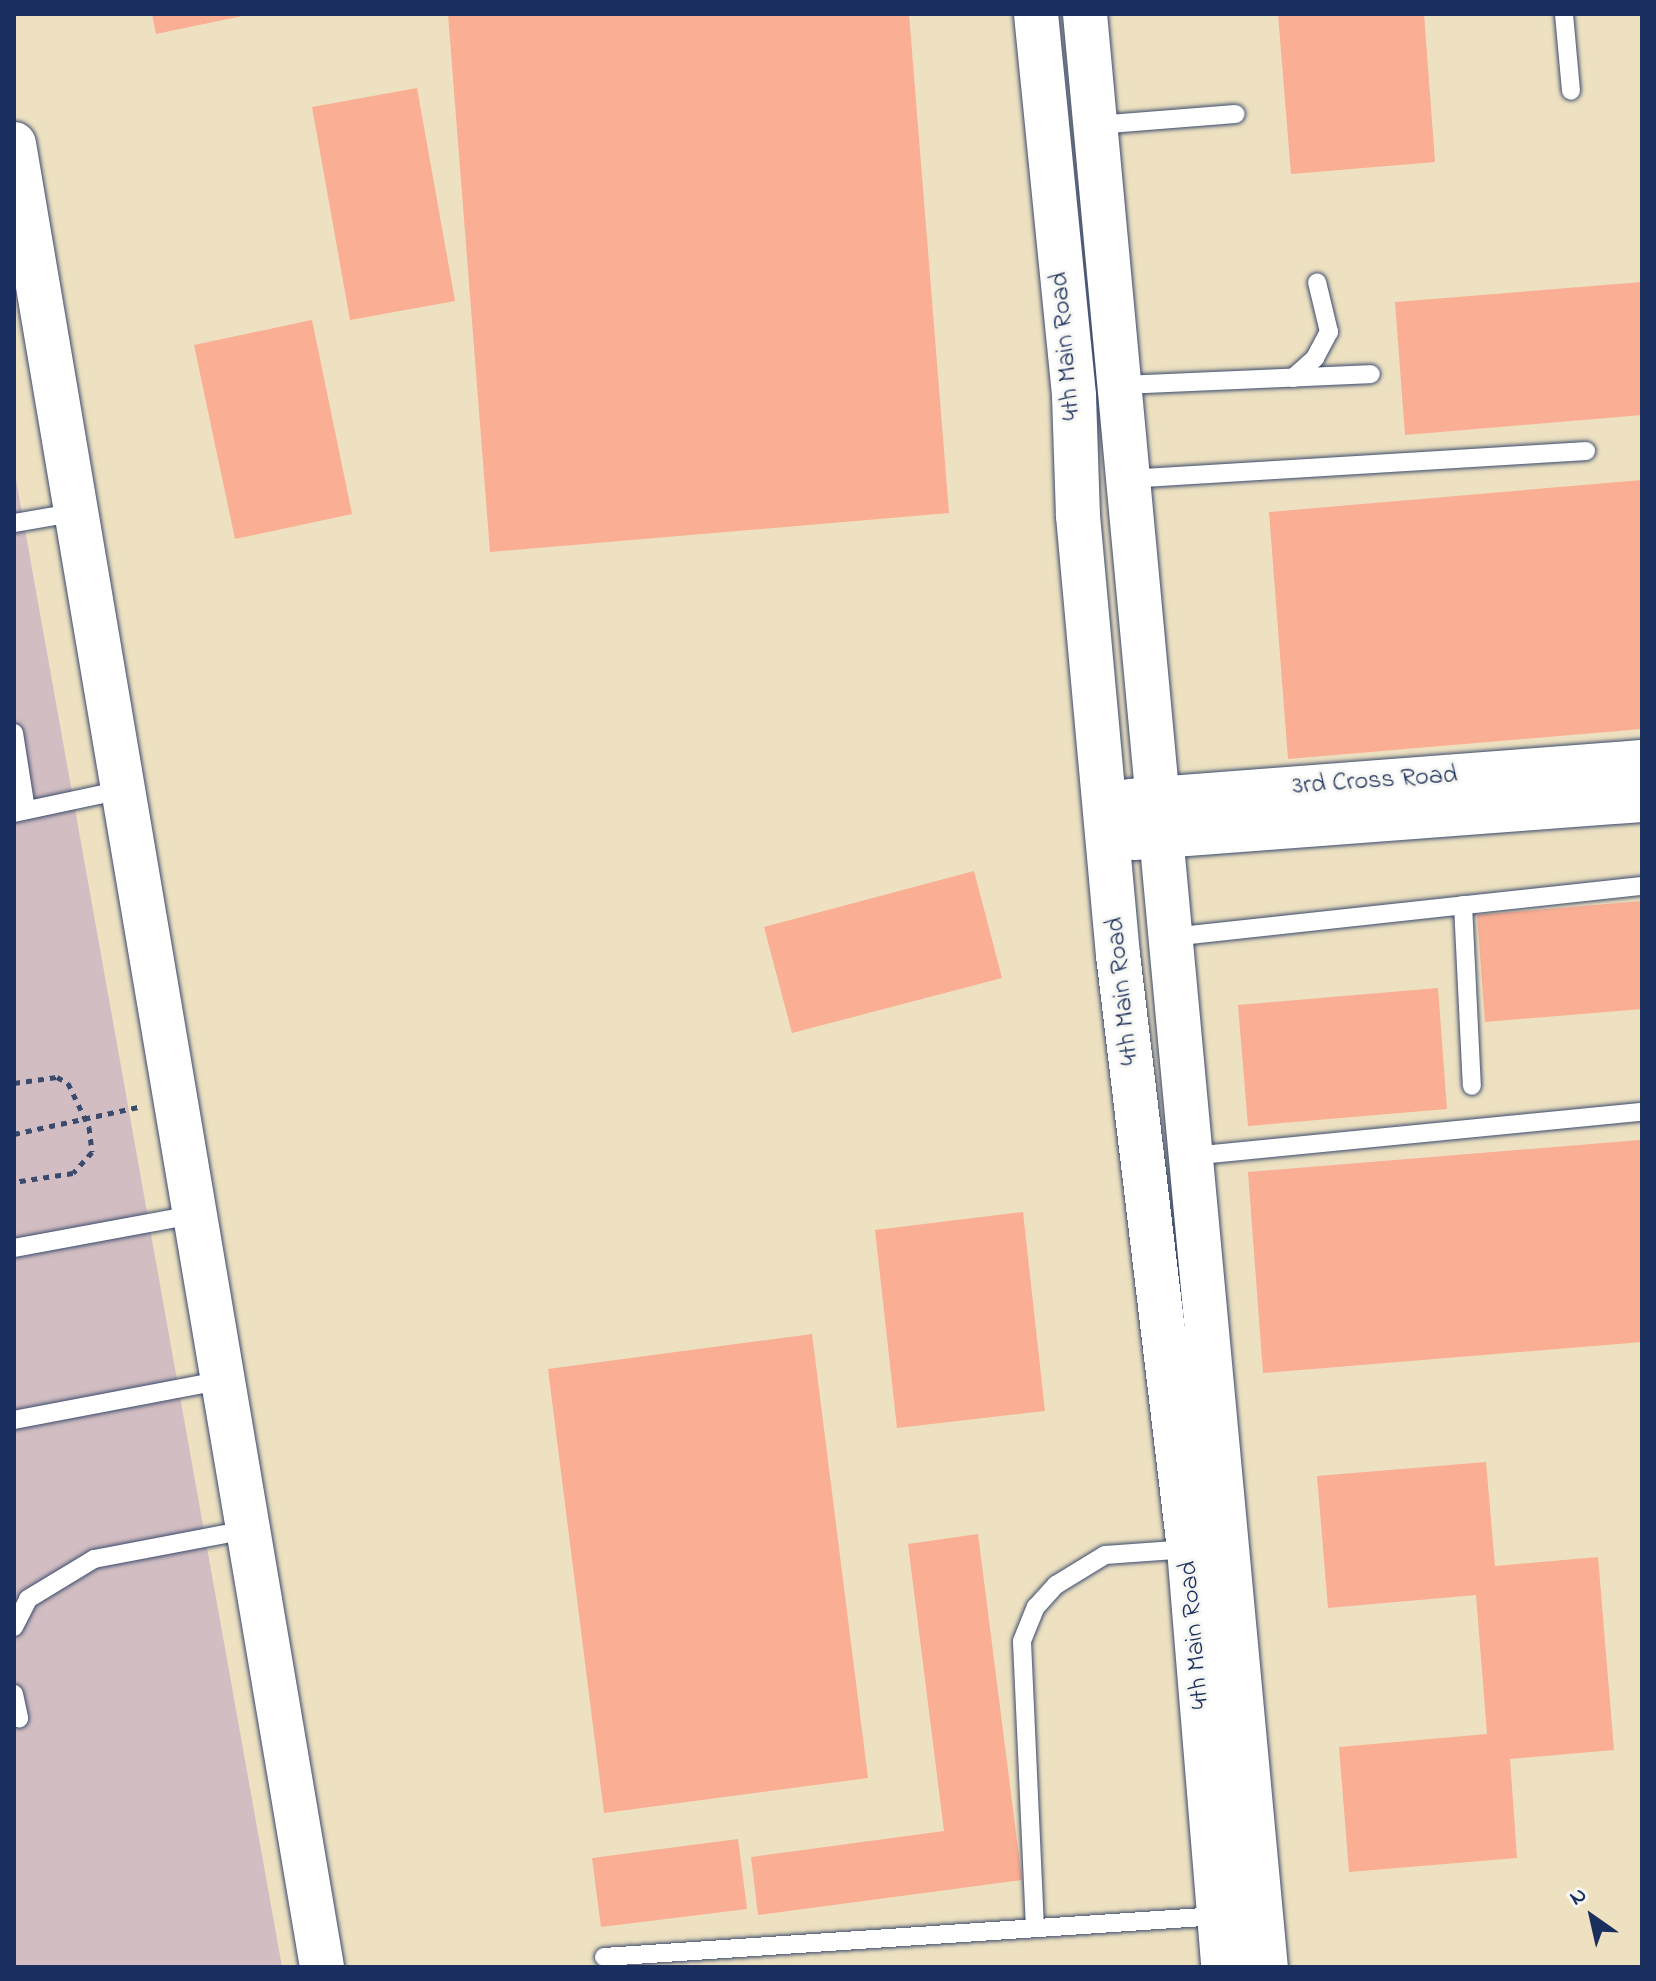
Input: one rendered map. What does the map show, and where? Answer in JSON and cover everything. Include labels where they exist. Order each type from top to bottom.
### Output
[{"type":"street","name":"4th Main Road","points":[[1036,14],[1109,822],[1118,955],[1189,1549],[1223,1967]]},
{"type":"street","name":"4th Main Road","points":[[1085,14],[1266,1967]]},
{"type":"street","points":[[14,144],[322,1967]]},
{"type":"street","points":[[14,316],[34,519],[108,793],[225,1534],[267,1744],[302,1967]]},
{"type":"street","name":"3rd Cross Road","points":[[1160,817],[1642,762]]},
{"type":"street","points":[[1109,822],[1160,817],[1642,800]]},
{"type":"lane","points":[[1564,14],[1571,91]]},
{"type":"lane","points":[[1096,125],[1236,114]]},
{"type":"lane","points":[[1293,378],[1315,358],[1329,332],[1317,282]]},
{"type":"lane","points":[[1120,385],[1371,374]]},
{"type":"lane","points":[[1128,479],[1586,451]]},
{"type":"lane","points":[[14,733],[20,811],[108,793]]},
{"type":"lane","points":[[1171,937],[1642,886]]},
{"type":"lane","points":[[1463,905],[1472,1086]]},
{"type":"lane","points":[[1191,1156],[1642,1112]]},
{"type":"lane","points":[[14,1248],[176,1218]]},
{"type":"lane","points":[[14,1420],[203,1384]]},
{"type":"lane","points":[[14,1627],[28,1599],[94,1559],[225,1534]]},
{"type":"lane","points":[[1035,1928],[1022,1641],[1036,1607],[1056,1585],[1105,1555],[1189,1549]]},
{"type":"lane","points":[[14,1694],[19,1718]]},
{"type":"lane","points":[[604,1957],[1218,1916]]},
{"type":"path","points":[[14,1083],[57,1077],[68,1083],[84,1117],[92,1152],[86,1165],[73,1173],[14,1182]]},
{"type":"path","points":[[14,1134],[156,1103]]},
{"type":"shaded area","points":[[14,468],[282,1967],[14,1967]]},
{"type":"building","points":[[152,14],[247,14],[247,15],[156,34]]},
{"type":"building","points":[[448,14],[909,14],[949,513],[490,552]]},
{"type":"building","points":[[1278,14],[1424,14],[1435,162],[1291,174]]},
{"type":"building","points":[[417,88],[455,301],[350,320],[312,107]]},
{"type":"building","points":[[1642,282],[1642,415],[1405,435],[1395,302]]},
{"type":"building","points":[[312,320],[352,514],[235,539],[194,345]]},
{"type":"building","points":[[1642,480],[1642,729],[1288,759],[1269,512]]},
{"type":"building","points":[[974,871],[1002,978],[792,1033],[764,927]]},
{"type":"building","points":[[1642,901],[1642,1009],[1485,1022],[1477,915]]},
{"type":"building","points":[[1438,988],[1447,1109],[1248,1126],[1238,1005]]},
{"type":"building","points":[[1640,1140],[1642,1342],[1263,1373],[1248,1172]]},
{"type":"building","points":[[1023,1212],[1045,1411],[897,1428],[875,1230]]},
{"type":"building","points":[[812,1334],[868,1778],[604,1813],[548,1369]]},
{"type":"building","points":[[1486,1462],[1495,1566],[1598,1557],[1614,1750],[1510,1759],[1517,1858],[1349,1872],[1339,1747],[1487,1734],[1476,1595],[1328,1608],[1317,1476]]},
{"type":"building","points":[[978,1534],[1022,1880],[758,1915],[751,1857],[944,1831],[908,1544]]},
{"type":"building","points":[[738,1839],[747,1909],[601,1927],[592,1858]]}]
